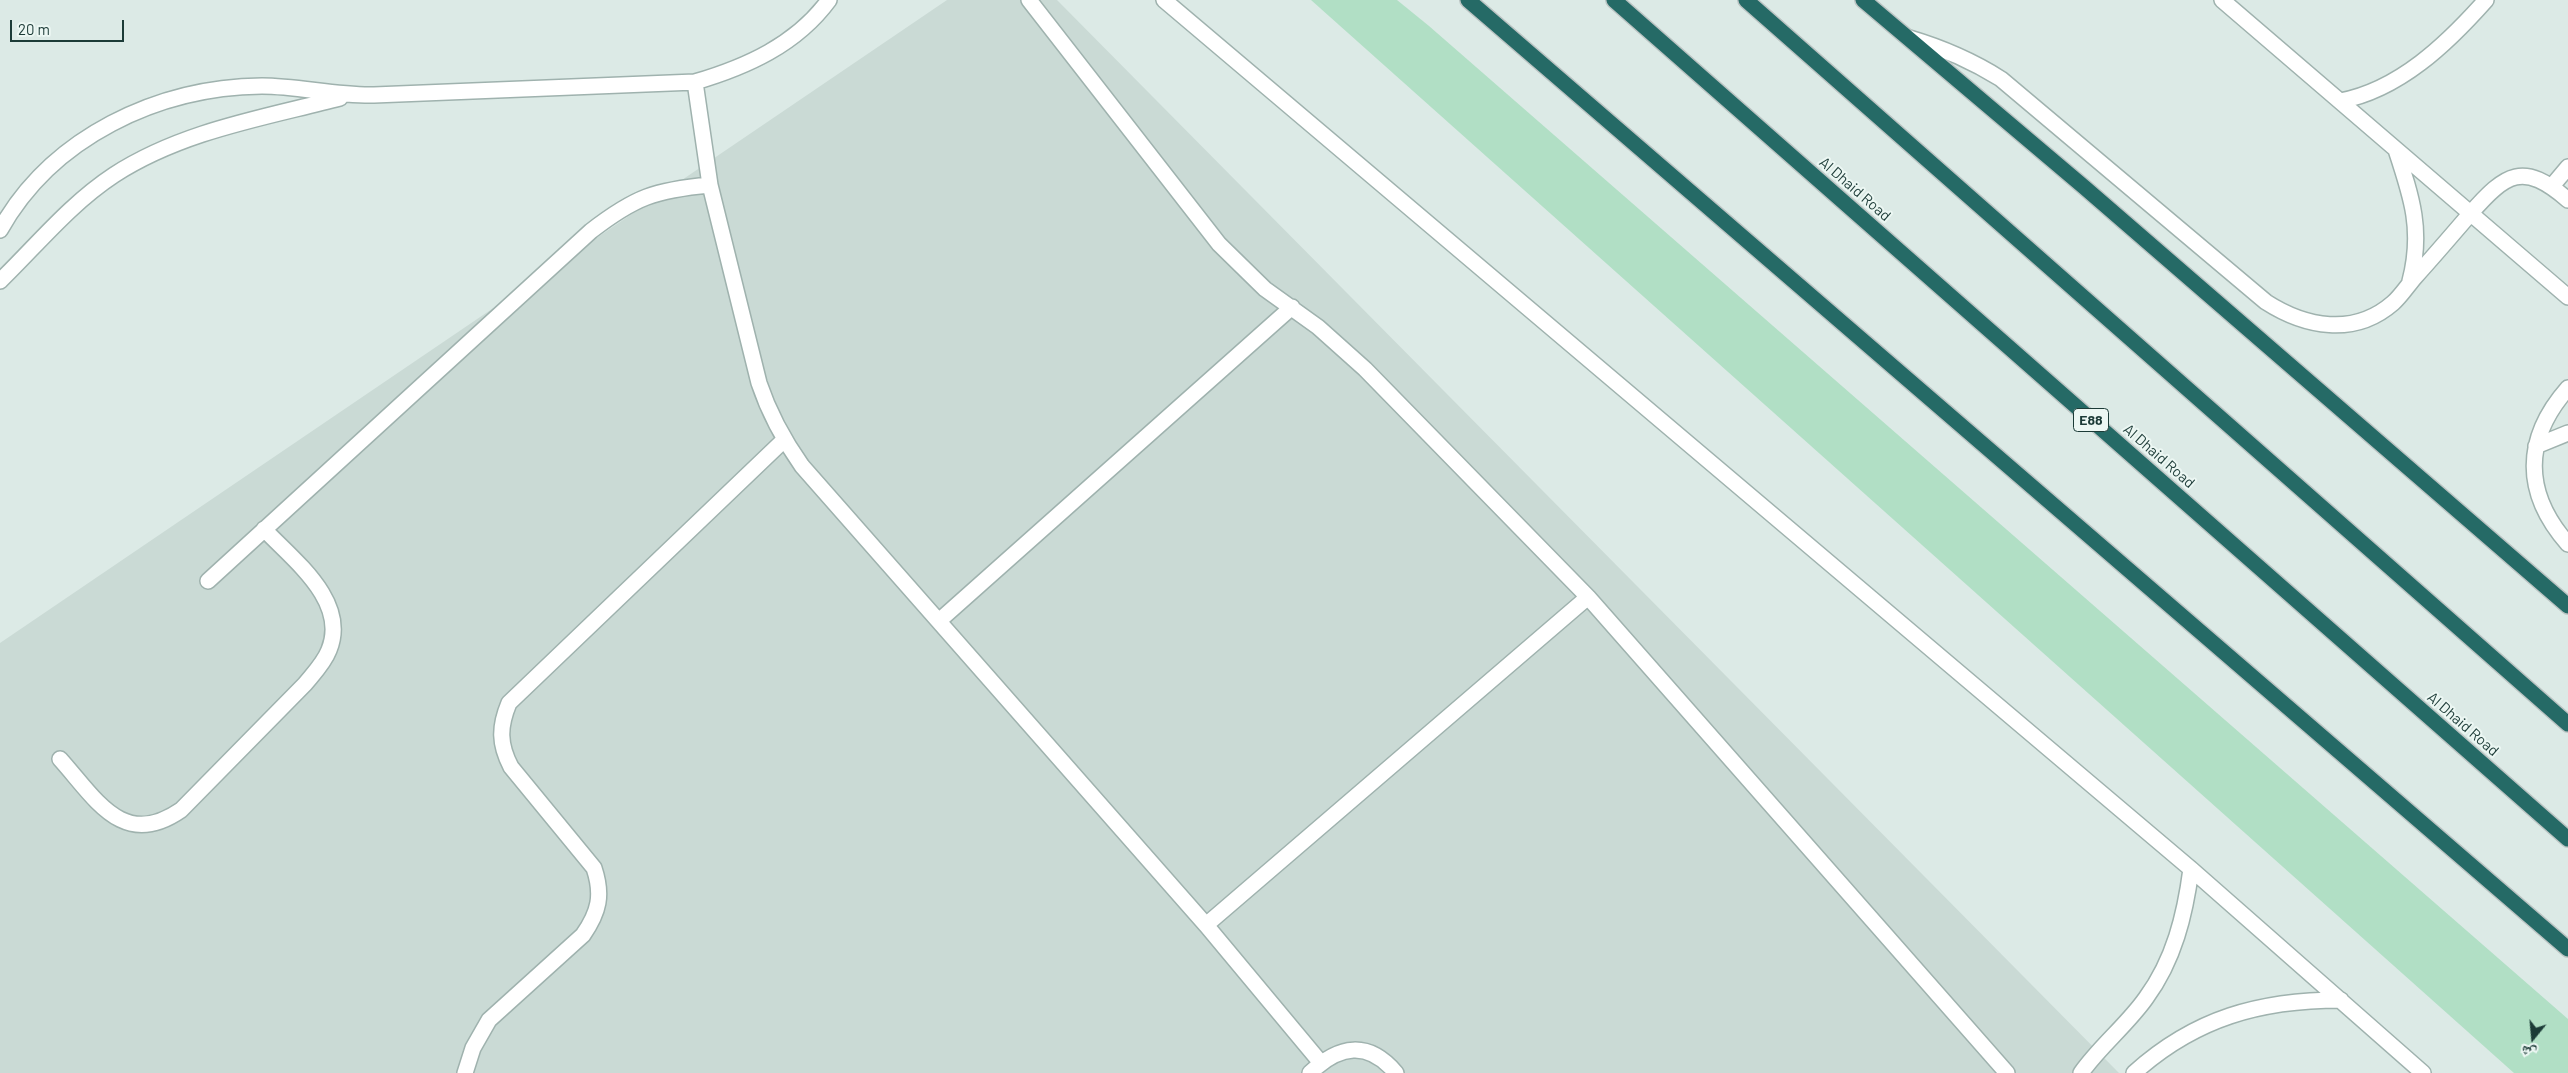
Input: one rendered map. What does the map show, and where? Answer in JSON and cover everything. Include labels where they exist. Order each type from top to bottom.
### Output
[{"type":"highway","points":[[1468,0],[2568,949]]},
{"type":"highway","name":"Al Dhaid Road","points":[[1614,0],[2568,839]]},
{"type":"highway","points":[[1746,0],[2568,724]]},
{"type":"highway","points":[[1863,0],[2568,606]]},
{"type":"street","points":[[0,230],[34,183],[71,149],[114,120],[162,101],[212,89],[263,86],[351,96],[694,82],[730,72],[764,57],[795,35],[829,0]]},
{"type":"street","points":[[1029,0],[1219,244],[1265,289],[1292,307],[1365,369],[1588,597],[2007,1073]]},
{"type":"street","points":[[1164,0],[2191,869],[2423,1073]]},
{"type":"street","points":[[2222,0],[2568,298]]},
{"type":"street","points":[[2340,101],[2376,89],[2416,65],[2469,19],[2486,0]]},
{"type":"street","points":[[1909,38],[1944,48],[1976,63],[2001,79],[2266,302],[2285,314],[2307,322],[2329,325],[2352,323],[2374,315],[2393,303],[2491,190],[2514,177],[2527,176],[2540,179],[2552,186],[2568,200]]},
{"type":"street","points":[[694,82],[710,186],[759,382],[769,412],[784,440],[802,466],[940,620],[1206,925],[1315,1068],[1334,1054],[1350,1050],[1367,1051],[1381,1058],[1396,1073]]},
{"type":"street","points":[[0,282],[72,208],[114,176],[161,150],[210,131],[351,96]]},
{"type":"street","points":[[2396,149],[2415,212],[2417,244],[2409,284]]},
{"type":"street","points":[[2552,186],[2568,167]]},
{"type":"street","points":[[208,581],[591,231],[615,212],[644,196],[676,188],[710,186]]},
{"type":"street","points":[[940,620],[1292,307]]},
{"type":"street","points":[[2568,388],[2553,405],[2542,424],[2536,446],[2534,469],[2537,492],[2545,514],[2568,544]]},
{"type":"street","points":[[2536,446],[2568,433]]},
{"type":"street","points":[[465,1073],[473,1048],[489,1020],[583,935],[593,920],[599,904],[600,885],[594,868],[512,767],[504,752],[501,735],[503,718],[509,703],[784,440]]},
{"type":"street","points":[[60,759],[106,810],[123,822],[143,826],[163,822],[180,810],[305,684],[320,666],[330,649],[333,630],[331,611],[323,594],[311,579],[264,529]]},
{"type":"street","points":[[1206,925],[1588,597]]},
{"type":"street","points":[[2081,1073],[2146,998],[2160,974],[2182,924],[2191,869]]},
{"type":"street","points":[[2134,1073],[2159,1051],[2192,1031],[2227,1016],[2264,1005],[2302,1000],[2341,1000]]},
{"type":"shaded area","points":[[947,0],[1057,0],[2119,1073],[0,1073],[0,643]]},
{"type":"green space","points":[[1311,0],[1397,0],[1429,26],[2568,1019],[2568,1073],[2514,1073]]}]
